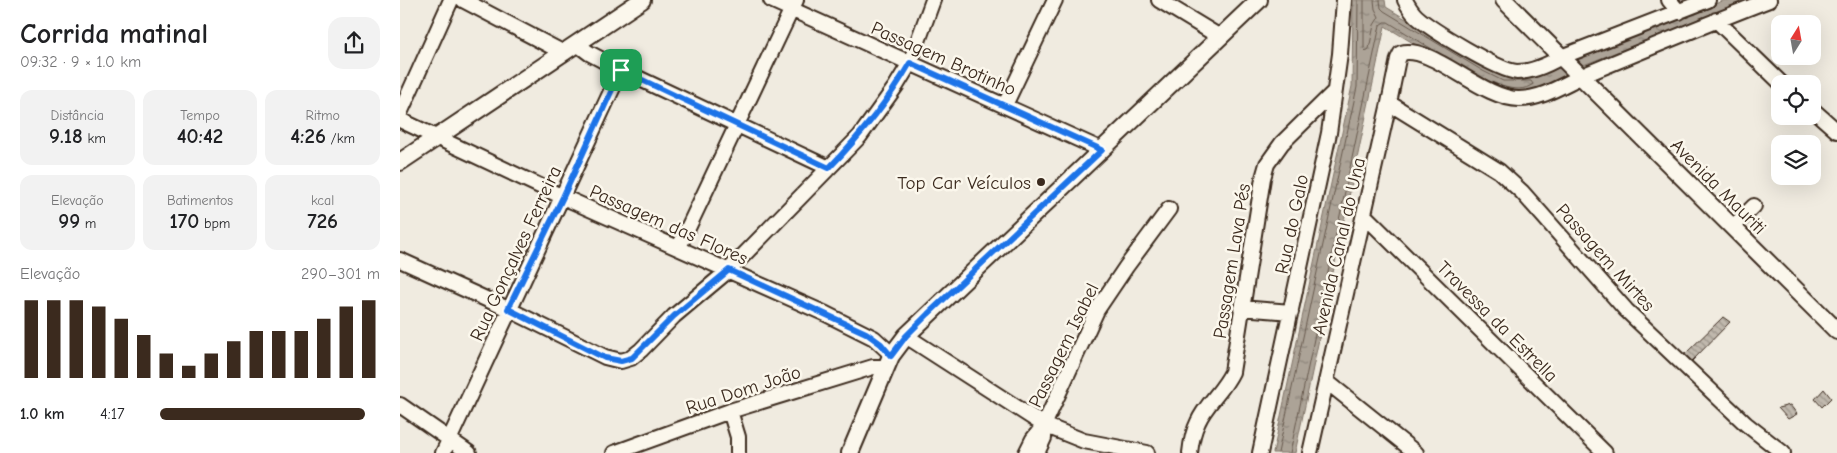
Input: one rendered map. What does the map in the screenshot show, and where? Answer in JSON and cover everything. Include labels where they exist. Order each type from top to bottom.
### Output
[{"type":"main road","points":[[400,162],[642,0]]},
{"type":"main road","points":[[850,453],[888,362],[906,336],[1259,0]]},
{"type":"main road","name":"Avenida Mauriti","points":[[1504,0],[1837,331]]},
{"type":"street","points":[[400,113],[451,0]]},
{"type":"street","points":[[463,0],[570,49],[588,53],[829,168]]},
{"type":"street","name":"Passagem Brotinho","points":[[770,0],[794,5],[910,63],[1102,150]]},
{"type":"street","points":[[400,260],[508,309],[605,358],[621,361],[632,358],[674,316],[729,270],[860,136],[910,63],[933,0]]},
{"type":"street","points":[[1005,105],[1055,0]]},
{"type":"street","points":[[1159,0],[1220,37]]},
{"type":"street","name":"Rua do Galo","points":[[1260,453],[1329,133],[1340,54],[1344,0]]},
{"type":"street","points":[[1405,0],[1410,10],[1433,29],[1502,68],[1518,72],[1570,66],[1716,20],[1769,0]]},
{"type":"street","points":[[1669,0],[1679,12]]},
{"type":"street","points":[[1570,66],[1679,12],[1708,0]]},
{"type":"street","points":[[680,247],[794,5]]},
{"type":"street","points":[[1716,20],[1773,75]]},
{"type":"street","name":"Avenida Canal do Una","points":[[1310,453],[1398,59],[1401,53],[1407,52],[1425,56],[1498,95],[1518,99],[1538,96],[1570,66]]},
{"type":"street","name":"Rua Gonçalves Ferreira","points":[[446,447],[508,309],[563,197],[621,70]]},
{"type":"street","name":"Passagem Lava Pés","points":[[1190,453],[1198,422],[1227,383],[1232,372],[1263,178],[1267,164],[1282,143],[1335,91]]},
{"type":"street","name":"Passagem Mirtes","points":[[1389,103],[1499,171],[1522,192],[1626,310],[1746,424],[1783,453]]},
{"type":"street","points":[[1821,117],[1837,132]]},
{"type":"street","name":"Passagem das Flores","points":[[400,120],[563,197],[680,247],[866,333],[881,344],[888,362]]},
{"type":"street","points":[[1733,228],[1754,206]]},
{"type":"street","name":"Passagem Isabel","points":[[1026,453],[1033,439],[1044,425],[1097,310],[1126,266],[1169,208]]},
{"type":"street","name":"Travessa da Estrella","points":[[1364,215],[1605,453]]},
{"type":"street","points":[[1242,308],[1291,312]]},
{"type":"street","points":[[906,336],[1044,425],[1082,447],[1147,453]]},
{"type":"street","name":"Rua Dom João","points":[[614,453],[730,411],[888,362]]},
{"type":"street","points":[[1326,381],[1416,453]]},
{"type":"street","points":[[400,405],[446,447],[469,453]]},
{"type":"street","points":[[730,411],[738,437],[738,453]]},
{"type":"street","name":"Passagem Isabel","points":[[1037,453],[1044,438],[1044,425]]},
{"type":"water","points":[[1353,0],[1385,0],[1386,7],[1486,67],[1536,75],[1725,0],[1750,0],[1573,69],[1552,84],[1528,92],[1506,93],[1441,60],[1385,26],[1295,453],[1273,453],[1352,86]]},
{"type":"building","points":[[1723,317],[1730,322],[1692,361],[1684,355]]},
{"type":"building","points":[[1824,389],[1831,398],[1822,407],[1815,399]]},
{"type":"building","points":[[1790,405],[1797,414],[1788,419],[1778,408]]},
{"type":"place","name":"Top Car Veículos","points":[[1041,182]]},
{"type":"route","points":[[910,63],[1102,150],[928,314],[906,336],[891,356],[881,344],[866,333],[729,270],[674,316],[632,358],[614,361],[508,309],[563,197],[621,70],[829,168],[860,136],[883,106],[910,63]]}]
